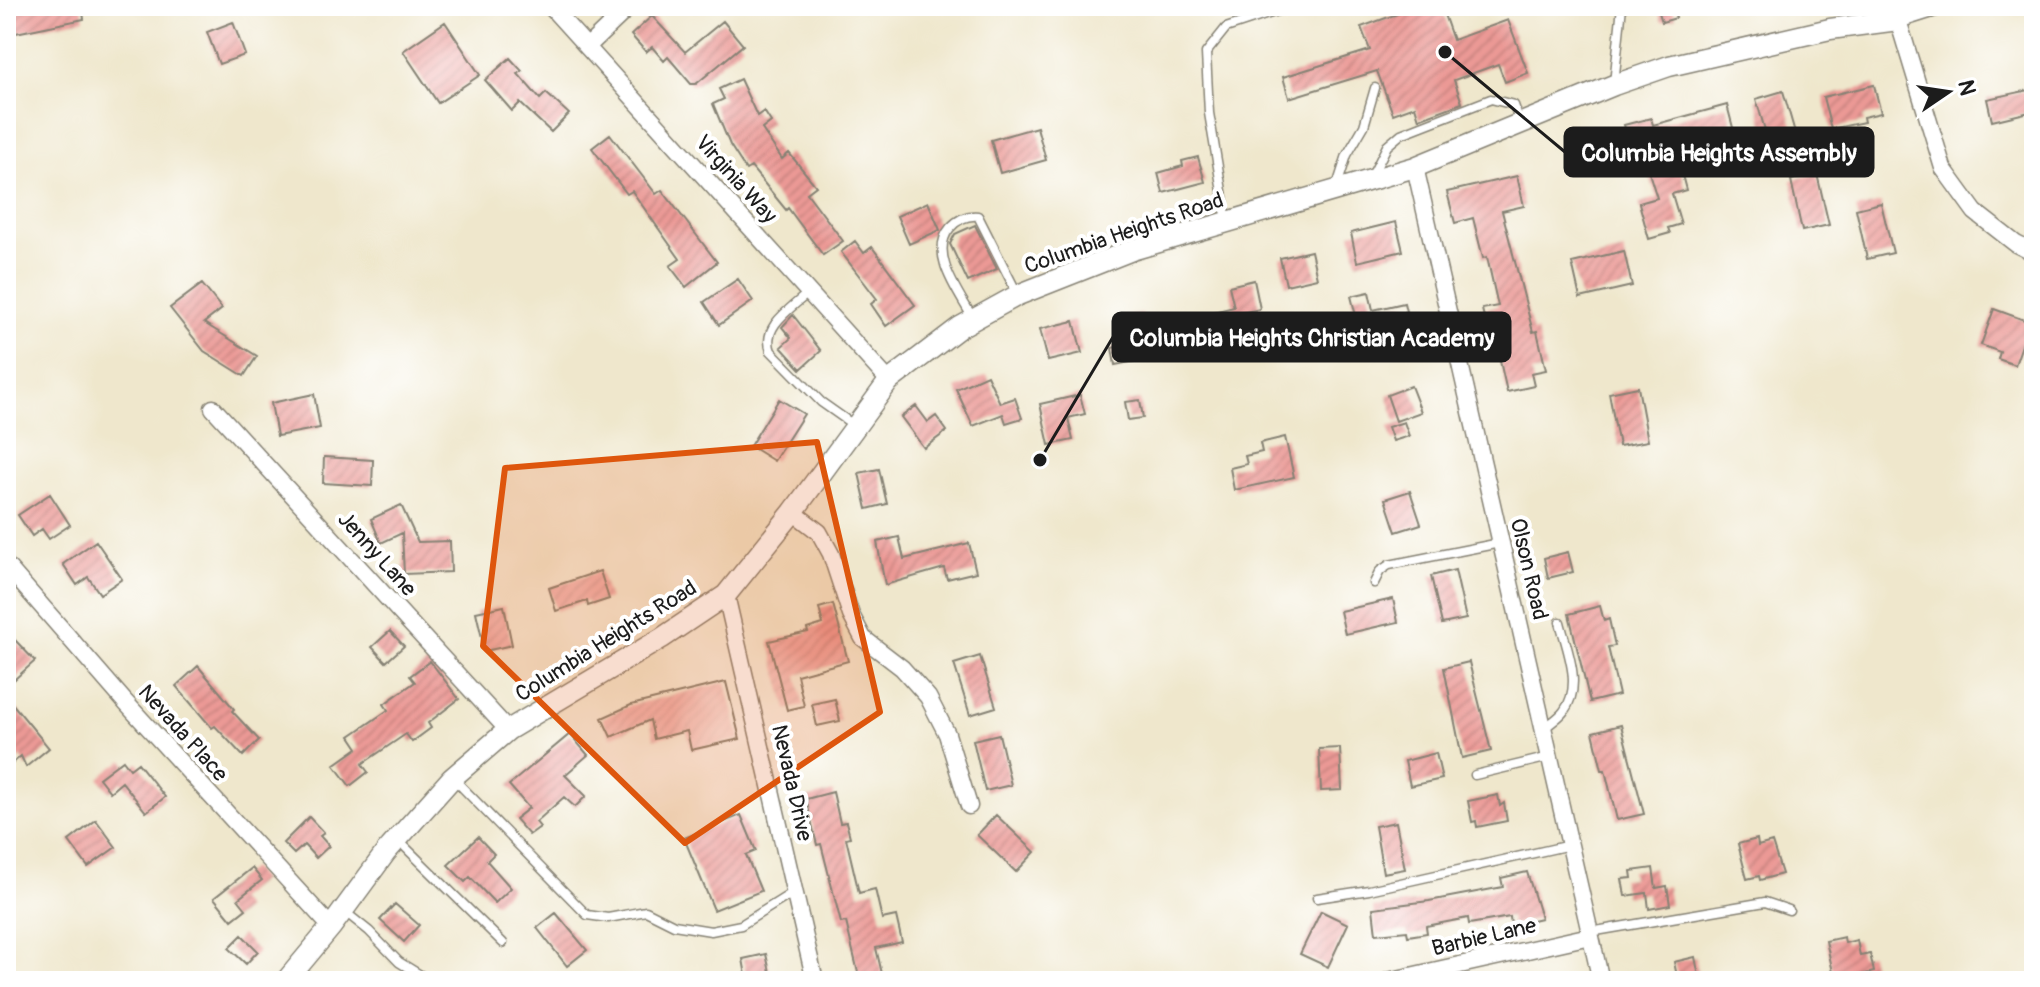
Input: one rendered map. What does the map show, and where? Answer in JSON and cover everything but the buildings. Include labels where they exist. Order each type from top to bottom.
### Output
[{"type":"street","name":"Virginia Way","points":[[550,6],[889,381]]},
{"type":"street","points":[[587,47],[630,6]]},
{"type":"street","name":"Columbia Heights Road","points":[[286,981],[398,839],[452,778],[508,730],[662,638],[726,595],[793,512],[889,381],[974,320],[1018,295],[1132,250],[1415,167],[1614,85],[1683,61],[1830,29],[1898,20],[1942,6]]},
{"type":"street","points":[[1898,20],[1943,168],[1975,212],[2016,244],[2034,253]]},
{"type":"street","name":"Olson Road","points":[[1415,167],[1601,981]]},
{"type":"street","name":"Jenny Lane","points":[[213,408],[508,730]]},
{"type":"street","points":[[793,512],[819,532],[831,554],[851,615],[863,638],[902,668],[928,697],[947,734],[969,806]]},
{"type":"street","name":"Nevada Place","points":[[6,565],[126,703],[331,927]]},
{"type":"street","name":"Nevada Drive","points":[[726,595],[815,981]]},
{"type":"street","name":"Barbie Lane","points":[[1388,981],[1590,934]]},
{"type":"lane","points":[[1228,221],[1209,113],[1206,53],[1226,28],[1292,6]]},
{"type":"lane","points":[[1614,85],[1622,6]]},
{"type":"lane","points":[[1335,190],[1347,155],[1364,126],[1375,88]]},
{"type":"lane","points":[[1369,180],[1387,146],[1401,134],[1491,99],[1514,105],[1521,124]]},
{"type":"lane","points":[[974,320],[948,272],[943,252],[946,234],[956,222],[969,215],[978,216],[1018,295]]},
{"type":"lane","points":[[809,292],[770,329],[767,341],[771,351],[821,402],[855,426]]},
{"type":"lane","points":[[1374,583],[1380,571],[1389,565],[1501,543]]},
{"type":"lane","points":[[1543,729],[1563,713],[1571,698],[1574,682],[1560,622]]},
{"type":"lane","points":[[1475,775],[1550,757]]},
{"type":"lane","points":[[452,778],[587,915],[608,918],[646,911],[674,925],[711,931],[741,925],[794,892]]},
{"type":"lane","points":[[398,839],[503,943]]},
{"type":"lane","points":[[1317,898],[1369,890],[1570,845]]},
{"type":"lane","points":[[1590,934],[1765,902],[1789,910]]},
{"type":"lane","points":[[343,910],[399,962],[430,981]]},
{"type":"highlighted area","points":[[817,442],[880,712],[685,843],[483,646],[505,468]]},
{"type":"place","name":"Columbia Heights Assembly","points":[[1445,52]]},
{"type":"place","name":"Columbia Heights Christian Academy","points":[[1040,460]]}]
